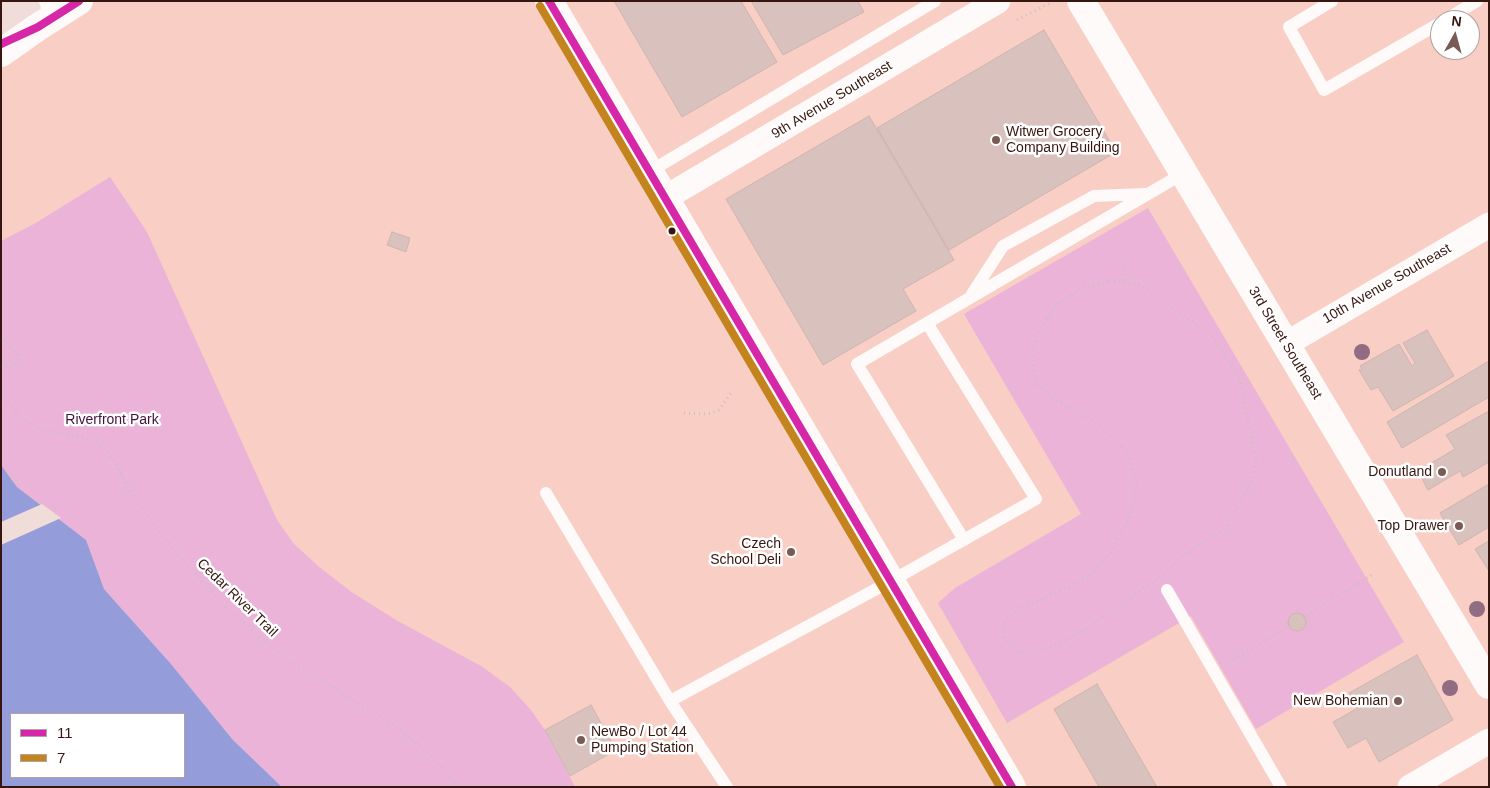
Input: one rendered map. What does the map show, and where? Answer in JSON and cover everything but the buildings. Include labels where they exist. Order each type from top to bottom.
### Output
[{"type":"street","points":[[1,44],[44,16],[79,1]]},
{"type":"street","points":[[549,1],[1012,787]]},
{"type":"street","name":"9th Avenue Southeast","points":[[665,198],[998,1]]},
{"type":"street","name":"3rd Street Southeast","points":[[1081,1],[1489,684]]},
{"type":"street","points":[[1,53],[44,16]]},
{"type":"street","name":"10th Avenue Southeast","points":[[1286,344],[1487,230]]},
{"type":"street","points":[[1410,787],[1489,741]]},
{"type":"lane","points":[[649,172],[935,1]]},
{"type":"lane","points":[[1332,1],[1289,27],[1324,90],[1430,29]]},
{"type":"lane","points":[[1462,10],[1478,1]]},
{"type":"lane","points":[[964,540],[857,364],[1184,173]]},
{"type":"lane","points":[[970,297],[1003,246],[1094,196],[1148,194]]},
{"type":"lane","points":[[670,701],[891,581],[1036,499],[928,323]]},
{"type":"lane","points":[[546,494],[670,701],[727,787]]},
{"type":"lane","points":[[1167,590],[1281,787]]},
{"type":"path","points":[[1036,9],[1050,3]]},
{"type":"path","points":[[1122,265],[1127,282]]},
{"type":"path","points":[[1109,282],[1127,282],[1140,285],[1214,337],[1224,352],[1240,380],[1256,461],[1252,481],[1227,526],[1180,558],[1164,574],[1086,630],[1063,642],[1028,654],[1011,648],[1004,634],[1005,621],[1018,609],[1088,578],[1113,550],[1131,513],[1137,482],[1126,452],[1102,425],[1051,398],[1036,383],[1033,360],[1036,337],[1054,307],[1083,287],[1109,282]]},
{"type":"path","points":[[1,335],[15,352],[18,360],[12,366],[6,368],[1,363]]},
{"type":"path","points":[[684,413],[708,414],[719,410],[731,392]]},
{"type":"path","name":"Cedar River Trail","points":[[1,395],[23,419],[34,426],[47,431],[82,437],[103,448],[118,466],[131,493],[154,526],[186,565],[224,605],[288,660],[394,725],[440,765],[457,787]]},
{"type":"path","points":[[1214,672],[1372,575]]},
{"type":"shaded area","points":[[63,1],[1489,1],[1489,787],[290,787],[104,589],[17,487],[1,465],[1,38]]},
{"type":"green space","name":"Riverfront Park","points":[[110,177],[147,232],[277,520],[294,544],[350,591],[396,620],[481,666],[510,687],[530,709],[545,730],[575,787],[282,787],[233,740],[171,664],[104,589],[86,540],[17,487],[1,465],[1,241],[34,224]]},
{"type":"green space","points":[[1148,208],[1404,642],[1256,729],[1191,616],[1007,723],[938,603],[955,588],[1081,514],[964,314]]},
{"type":"water","points":[[1,465],[17,487],[86,540],[104,589],[171,664],[233,740],[282,787],[1,787]]},
{"type":"pier","points":[[42,504],[61,518],[1,545],[1,522]]},
{"type":"transit line","name":"11","points":[[1,44],[38,27],[79,1]]},
{"type":"transit line","name":"11","points":[[549,1],[1012,787]]},
{"type":"transit line","name":"7","points":[[540,6],[1000,787]]},
{"type":"place","name":"Witwer Grocery Company Building","points":[[996,140]]},
{"type":"place","name":"Donutland","points":[[1442,472]]},
{"type":"place","name":"Top Drawer","points":[[1459,526]]},
{"type":"place","name":"Czech School Deli","points":[[791,552]]},
{"type":"place","name":"New Bohemian","points":[[1398,701]]},
{"type":"place","name":"NewBo / Lot 44 Pumping Station","points":[[581,740]]}]
